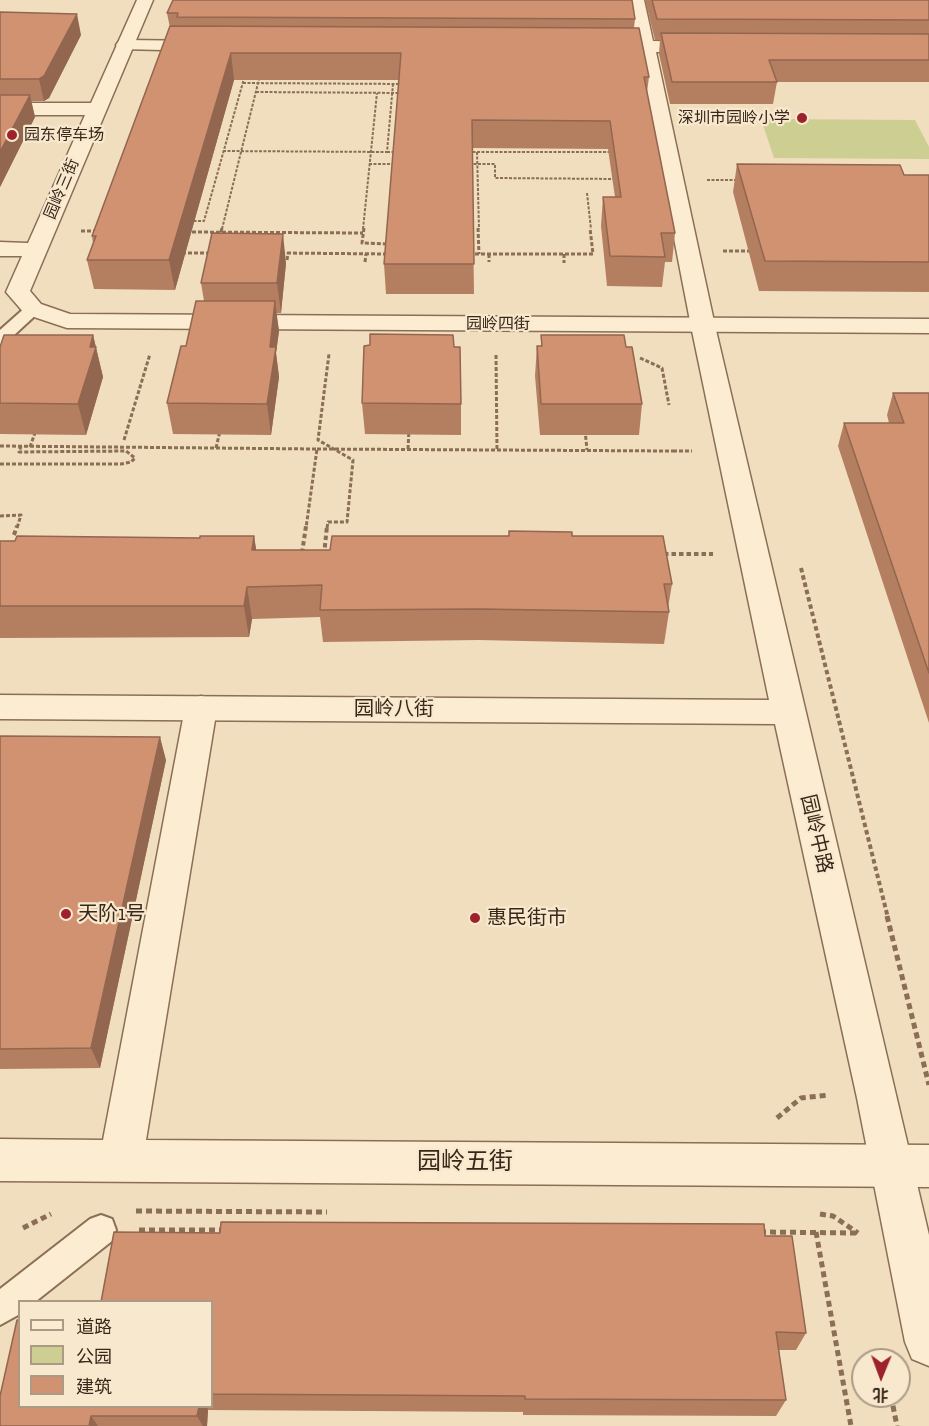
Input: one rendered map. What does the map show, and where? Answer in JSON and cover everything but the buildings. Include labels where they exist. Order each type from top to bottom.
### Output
[{"type":"street","name":"园岭三街","points":[[33,309],[18,292],[145,0]]},
{"type":"street","name":"园岭中路","points":[[636,0],[703,326],[789,712],[911,1166],[929,1342]]},
{"type":"street","points":[[125,45],[251,51]]},
{"type":"street","points":[[576,46],[729,47]]},
{"type":"street","points":[[0,109],[96,109]]},
{"type":"street","points":[[0,249],[36,249]]},
{"type":"street","name":"园岭四街","points":[[33,309],[67,321],[929,326]]},
{"type":"street","name":"园岭八街","points":[[0,707],[789,712]]},
{"type":"street","points":[[123,1161],[126,1125],[201,708]]},
{"type":"street","name":"园岭五街","points":[[1,1164],[123,1161],[911,1166]]},
{"type":"lane","points":[[0,345],[4,335],[33,309]]},
{"type":"lane","points":[[0,1309],[101,1230]]},
{"type":"path","points":[[184,221],[204,221],[251,51],[265,56],[220,232]]},
{"type":"path","points":[[243,83],[411,84]]},
{"type":"path","points":[[387,152],[393,84]]},
{"type":"path","points":[[256,92],[409,93]]},
{"type":"path","points":[[377,93],[362,243],[392,244]]},
{"type":"path","points":[[223,151],[399,152]]},
{"type":"path","points":[[466,152],[618,152]]},
{"type":"path","points":[[477,152],[479,254]]},
{"type":"path","points":[[369,164],[403,164]]},
{"type":"path","points":[[461,164],[495,164],[495,178],[746,180]]},
{"type":"path","points":[[468,254],[593,255],[587,194]]},
{"type":"path","points":[[471,209],[479,209]]},
{"type":"path","points":[[78,231],[101,231]]},
{"type":"path","points":[[186,231],[363,232]]},
{"type":"path","points":[[688,250],[757,251]]},
{"type":"path","points":[[172,253],[220,253]]},
{"type":"path","points":[[206,261],[208,253]]},
{"type":"path","points":[[277,253],[401,254]]},
{"type":"path","points":[[287,260],[288,253]]},
{"type":"path","points":[[365,262],[366,254]]},
{"type":"path","points":[[489,254],[489,262]]},
{"type":"path","points":[[564,254],[564,263]]},
{"type":"path","points":[[324,555],[328,522],[347,522],[353,460],[318,440],[330,348]]},
{"type":"path","points":[[496,350],[497,450]]},
{"type":"path","points":[[124,440],[150,354]]},
{"type":"path","points":[[639,357],[662,368],[669,405]]},
{"type":"path","points":[[30,447],[38,426]]},
{"type":"path","points":[[216,448],[221,426]]},
{"type":"path","points":[[408,449],[409,428]]},
{"type":"path","points":[[585,428],[587,450]]},
{"type":"path","points":[[0,446],[702,451]]},
{"type":"path","points":[[0,464],[121,464],[131,462],[135,458],[126,452],[19,452],[21,446]]},
{"type":"path","points":[[302,554],[317,449]]},
{"type":"path","points":[[0,516],[21,515],[14,535]]},
{"type":"path","points":[[290,554],[336,555]]},
{"type":"path","points":[[657,554],[722,554]]},
{"type":"path","points":[[800,565],[929,1085]]},
{"type":"path","points":[[22,1228],[58,1211]]},
{"type":"path","points":[[130,1211],[333,1212]]},
{"type":"path","points":[[756,1232],[859,1233],[833,1216],[810,1213]]},
{"type":"path","points":[[101,1230],[232,1230]]},
{"type":"path","points":[[816,1232],[851,1426]]},
{"type":"path","points":[[893,1408],[897,1426]]},
{"type":"green space","points":[[761,119],[915,120],[929,147],[929,159],[774,158]]},
{"type":"place","name":"深圳市园岭小学","points":[[802,118]]},
{"type":"place","name":"园东停车场","points":[[12,135]]},
{"type":"place","name":"天阶1号","points":[[66,914]]},
{"type":"place","name":"惠民街市","points":[[475,918]]}]
